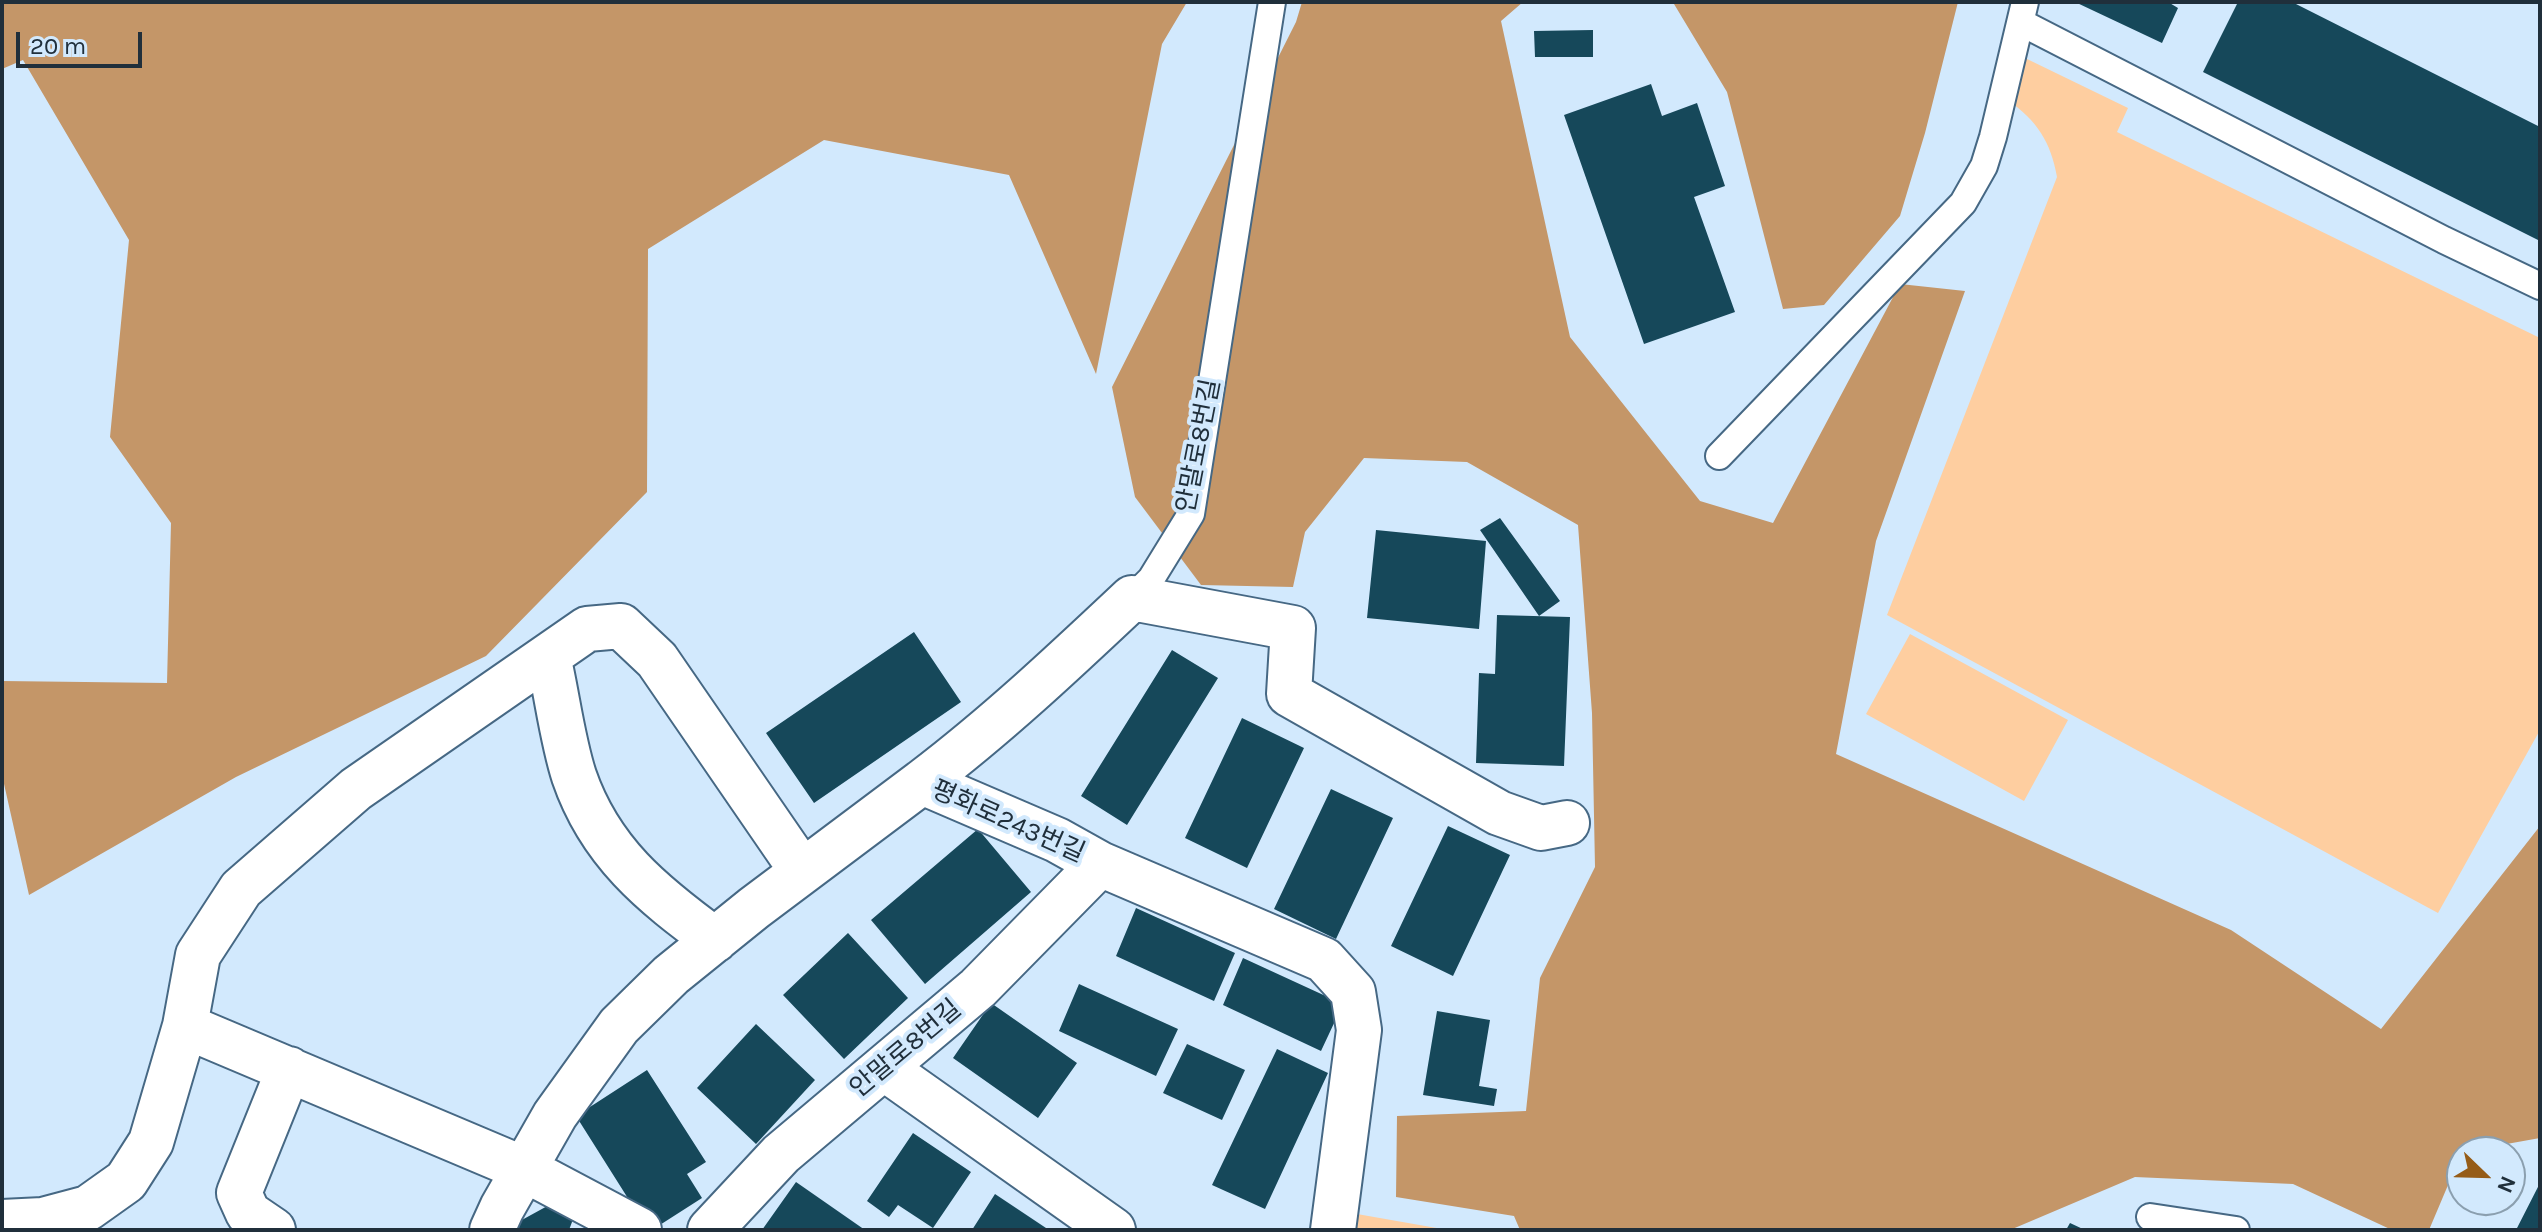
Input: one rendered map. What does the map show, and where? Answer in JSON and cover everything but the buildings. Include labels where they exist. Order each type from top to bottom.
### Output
[{"type":"street","name":"안말로8번길","points":[[922,782],[1041,685],[1132,598]]},
{"type":"street","points":[[1132,598],[1293,628],[1289,694],[1499,813],[1541,828],[1567,823]]},
{"type":"street","points":[[2,1222],[43,1220],[88,1208],[126,1181],[151,1142],[185,1026],[198,955],[241,889],[356,789],[587,629],[621,626],[657,660],[802,871]]},
{"type":"street","points":[[548,656],[574,775],[596,823],[619,859],[658,898],[715,940]]},
{"type":"street","name":"평화로243번길","points":[[492,1230],[555,1115],[619,1026],[671,975],[802,871],[922,782],[1057,840],[1100,864],[1324,960],[1353,992],[1359,1030],[1333,1230]]},
{"type":"street","name":"안말로8번길","points":[[710,1230],[781,1154],[978,988],[1100,864]]},
{"type":"street","points":[[185,1026],[524,1169],[639,1230]]},
{"type":"street","points":[[884,1068],[1113,1230]]},
{"type":"street","points":[[273,1230],[248,1213],[239,1193],[289,1069]]},
{"type":"lane","name":"안말로8번길","points":[[1132,598],[1151,579],[1191,514],[1272,2]]},
{"type":"lane","points":[[1719,456],[1963,203],[1984,166],[2023,12],[2444,240],[2540,286]]},
{"type":"lane","points":[[2150,1217],[2236,1230]]},
{"type":"shaded area","points":[[2,2],[1187,2],[1162,44],[1096,374],[1009,175],[824,140],[648,249],[647,492],[486,656],[236,777],[29,895],[2,775],[2,681],[167,683],[171,523],[110,437],[129,240],[23,60],[2,69]]},
{"type":"shaded area","points":[[1302,2],[1523,2],[1501,21],[1570,337],[1700,501],[1773,523],[1900,284],[1965,291],[1876,541],[1836,754],[2231,930],[2381,1029],[2540,826],[2540,1138],[2526,1141],[2526,1136],[2446,1136],[2446,1190],[2429,1230],[2392,1230],[2293,1184],[2135,1177],[2010,1230],[1520,1230],[1514,1216],[1396,1197],[1397,1116],[1526,1111],[1540,978],[1595,867],[1592,713],[1578,525],[1467,462],[1364,458],[1305,532],[1293,587],[1201,585],[1135,497],[1112,387],[1296,22]]},
{"type":"shaded area","points":[[1664,2],[1958,2],[1925,133],[1900,216],[1824,305],[1783,309],[1727,92],[1674,4]]},
{"type":"shaded area","points":[[2025,58],[2128,108],[2117,132],[2540,338],[2540,730],[2438,913],[1887,615],[2057,177],[2051,153],[2041,133],[2008,100]]},
{"type":"shaded area","points":[[1910,634],[2068,720],[2024,801],[1866,714]]},
{"type":"shaded area","points":[[1357,1214],[1448,1230],[1355,1230]]}]
